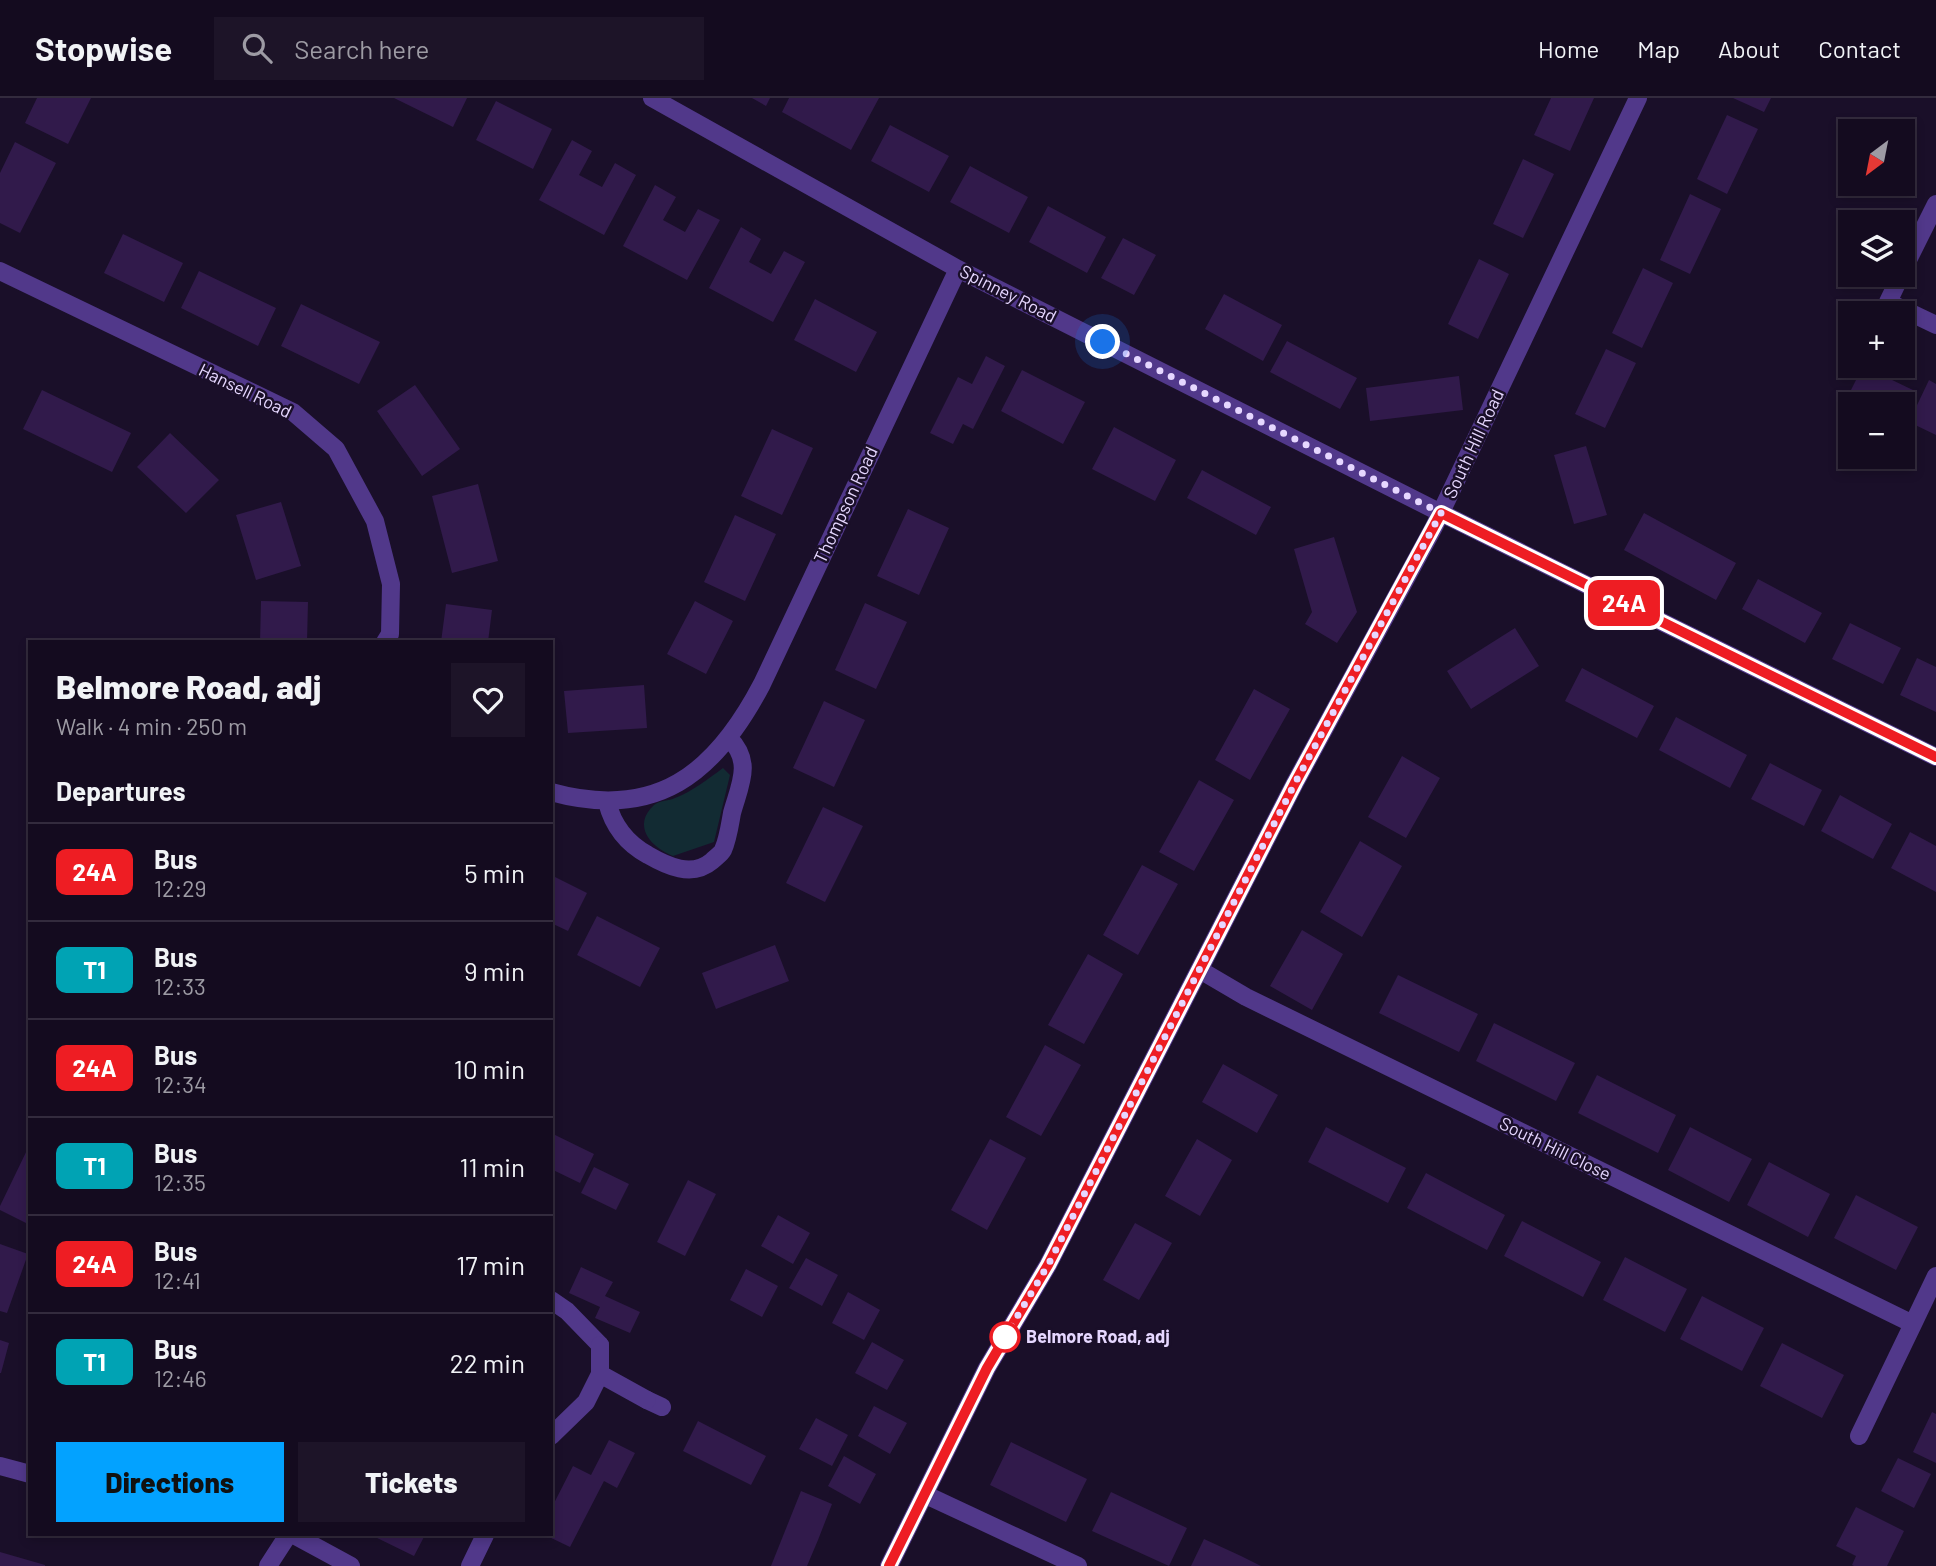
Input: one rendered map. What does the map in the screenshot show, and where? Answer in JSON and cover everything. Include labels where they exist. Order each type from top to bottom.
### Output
[{"type":"street","name":"Spinney Road","points":[[652,98],[958,269],[1441,513],[1936,757]]},
{"type":"street","name":"South Hill Road","points":[[889,1566],[987,1368],[1048,1265],[1302,771],[1441,513],[1638,98]]},
{"type":"street","points":[[1915,247],[1936,204]]},
{"type":"street","name":"Thompson Road","points":[[553,793],[576,799],[607,802],[637,798],[680,783],[709,762],[729,738],[762,684],[958,269]]},
{"type":"street","name":"Hansell Road","points":[[0,271],[293,412],[336,449],[375,521],[391,584],[390,634],[386,640]]},
{"type":"street","points":[[1895,287],[1888,302],[1936,325]]},
{"type":"street","points":[[607,802],[611,818],[621,834],[640,851],[664,864],[686,870],[705,867],[723,851],[744,767],[740,749],[729,738]]},
{"type":"street","name":"South Hill Close","points":[[1200,970],[1246,997],[1913,1324]]},
{"type":"street","points":[[1859,1436],[1936,1276]]},
{"type":"street","points":[[553,1301],[567,1311],[600,1345],[600,1374],[586,1402],[553,1434]]},
{"type":"street","points":[[600,1374],[654,1404]]},
{"type":"street","points":[[0,1466],[28,1473]]},
{"type":"street","points":[[926,1495],[1078,1566]]},
{"type":"street","points":[[268,1566],[287,1536]]},
{"type":"street","points":[[296,1536],[351,1566]]},
{"type":"street","points":[[470,1566],[485,1536]]},
{"type":"shaded area","points":[[723,768],[730,775],[714,842],[673,856],[658,848],[644,828],[647,813],[656,803],[688,792]]},
{"type":"building","points":[[37,98],[91,98],[68,144],[25,123]]},
{"type":"building","points":[[394,98],[467,98],[453,127]]},
{"type":"building","points":[[752,98],[770,98],[766,106]]},
{"type":"building","points":[[789,98],[879,98],[851,150],[782,112]]},
{"type":"building","points":[[1551,98],[1594,98],[1570,151],[1534,135]]},
{"type":"building","points":[[1733,98],[1771,98],[1764,112]]},
{"type":"building","points":[[496,101],[552,129],[533,169],[476,140]]},
{"type":"building","points":[[1727,115],[1758,129],[1727,194],[1697,179]]},
{"type":"building","points":[[890,125],[949,156],[929,192],[871,161]]},
{"type":"building","points":[[572,140],[592,151],[579,175],[602,187],[615,163],[636,175],[604,235],[539,200]]},
{"type":"building","points":[[15,142],[56,163],[20,233],[0,223],[0,173]]},
{"type":"building","points":[[1523,159],[1554,174],[1523,238],[1493,224]]},
{"type":"building","points":[[970,166],[1028,197],[1009,233],[950,202]]},
{"type":"building","points":[[655,185],[676,197],[663,220],[685,232],[698,209],[720,220],[687,280],[623,246]]},
{"type":"building","points":[[1690,194],[1721,209],[1690,274],[1660,260]]},
{"type":"building","points":[[1048,206],[1106,237],[1087,273],[1029,242]]},
{"type":"building","points":[[741,227],[761,239],[749,262],[771,274],[784,251],[805,262],[773,322],[709,288]]},
{"type":"building","points":[[123,234],[183,263],[164,302],[104,273]]},
{"type":"building","points":[[1123,238],[1156,255],[1134,295],[1101,278]]},
{"type":"building","points":[[1479,259],[1509,274],[1478,339],[1448,324]]},
{"type":"building","points":[[1643,268],[1673,283],[1642,348],[1612,333]]},
{"type":"building","points":[[199,271],[276,308],[258,346],[181,308]]},
{"type":"building","points":[[1224,294],[1282,325],[1263,361],[1205,329]]},
{"type":"building","points":[[815,299],[877,332],[856,372],[794,340]]},
{"type":"building","points":[[301,304],[380,342],[359,384],[281,346]]},
{"type":"building","points":[[1287,341],[1357,378],[1340,409],[1270,372]]},
{"type":"building","points":[[1606,349],[1636,363],[1605,428],[1575,414]]},
{"type":"building","points":[[986,356],[1005,366],[973,429],[963,424],[953,444],[930,433],[958,377],[972,384]]},
{"type":"building","points":[[1022,370],[1085,402],[1063,444],[1001,411]]},
{"type":"building","points":[[1459,376],[1463,410],[1370,421],[1366,388]]},
{"type":"building","points":[[1857,378],[1888,378],[1915,391],[1915,392],[1850,392]]},
{"type":"building","points":[[1929,380],[1936,384],[1936,435],[1915,425],[1915,409]]},
{"type":"building","points":[[415,385],[460,449],[422,476],[377,411]]},
{"type":"building","points":[[42,390],[131,433],[112,472],[23,429]]},
{"type":"building","points":[[1114,427],[1176,460],[1155,501],[1092,469]]},
{"type":"building","points":[[772,429],[813,448],[782,515],[741,496]]},
{"type":"building","points":[[170,433],[219,480],[186,513],[137,467]]},
{"type":"building","points":[[1586,446],[1607,515],[1574,524],[1554,455]]},
{"type":"building","points":[[1202,470],[1271,507],[1256,535],[1187,498]]},
{"type":"building","points":[[478,484],[498,561],[452,573],[432,496]]},
{"type":"building","points":[[281,502],[301,566],[256,580],[236,515]]},
{"type":"building","points":[[908,509],[949,528],[919,595],[877,576]]},
{"type":"building","points":[[1644,513],[1736,563],[1716,600],[1624,550]]},
{"type":"building","points":[[735,515],[776,534],[745,601],[704,582]]},
{"type":"building","points":[[1334,537],[1357,612],[1337,643],[1305,624],[1312,612],[1294,549]]},
{"type":"building","points":[[1758,579],[1822,613],[1805,643],[1742,609]]},
{"type":"building","points":[[261,601],[308,602],[307,640],[260,640]]},
{"type":"building","points":[[695,601],[733,621],[706,674],[667,654]]},
{"type":"building","points":[[865,603],[907,622],[876,689],[835,670]]},
{"type":"building","points":[[446,604],[492,610],[488,640],[441,640]]},
{"type":"building","points":[[1850,623],[1901,648],[1883,684],[1832,659]]},
{"type":"building","points":[[1515,628],[1539,666],[1471,709],[1447,671]]},
{"type":"building","points":[[1917,658],[1936,667],[1936,712],[1900,695]]},
{"type":"building","points":[[1582,668],[1654,706],[1637,738],[1565,701]]},
{"type":"building","points":[[644,685],[647,728],[568,733],[564,691]]},
{"type":"building","points":[[1254,689],[1290,709],[1250,780],[1215,760]]},
{"type":"building","points":[[824,701],[865,720],[834,787],[793,768]]},
{"type":"building","points":[[1676,717],[1747,755],[1730,788],[1659,750]]},
{"type":"building","points":[[1402,756],[1440,778],[1406,838],[1368,817]]},
{"type":"building","points":[[1770,763],[1822,790],[1804,826],[1751,799]]},
{"type":"building","points":[[1199,780],[1234,800],[1194,871],[1159,852]]},
{"type":"building","points":[[1840,795],[1892,824],[1873,859],[1821,831]]},
{"type":"building","points":[[823,807],[863,826],[825,902],[786,883]]},
{"type":"building","points":[[1910,832],[1936,846],[1936,892],[1891,868]]},
{"type":"building","points":[[1360,841],[1402,866],[1362,937],[1320,912]]},
{"type":"building","points":[[1142,865],[1178,884],[1138,955],[1103,935]]},
{"type":"building","points":[[553,876],[587,893],[568,931],[553,924]]},
{"type":"building","points":[[597,916],[660,948],[640,987],[577,955]]},
{"type":"building","points":[[1302,930],[1343,954],[1312,1010],[1270,986]]},
{"type":"building","points":[[775,945],[789,981],[716,1009],[702,973]]},
{"type":"building","points":[[1088,954],[1123,974],[1084,1044],[1048,1025]]},
{"type":"building","points":[[1398,975],[1478,1014],[1459,1052],[1379,1013]]},
{"type":"building","points":[[1494,1023],[1575,1063],[1556,1101],[1476,1061]]},
{"type":"building","points":[[1045,1045],[1081,1065],[1041,1136],[1006,1117]]},
{"type":"building","points":[[1223,1064],[1278,1095],[1257,1133],[1202,1102]]},
{"type":"building","points":[[1597,1075],[1676,1115],[1658,1153],[1578,1113]]},
{"type":"building","points":[[1326,1127],[1406,1168],[1388,1203],[1308,1162]]},
{"type":"building","points":[[1690,1127],[1752,1159],[1729,1202],[1668,1170]]},
{"type":"building","points":[[553,1134],[594,1154],[580,1183],[553,1170]]},
{"type":"building","points":[[990,1139],[1026,1158],[987,1230],[951,1210]]},
{"type":"building","points":[[1197,1139],[1232,1160],[1200,1216],[1165,1196]]},
{"type":"building","points":[[28,1148],[28,1224],[0,1210]]},
{"type":"building","points":[[1769,1162],[1830,1194],[1808,1237],[1747,1205]]},
{"type":"building","points":[[594,1167],[629,1184],[616,1210],[581,1193]]},
{"type":"building","points":[[1426,1173],[1505,1215],[1487,1250],[1407,1208]]},
{"type":"building","points":[[688,1180],[716,1194],[685,1256],[657,1242]]},
{"type":"building","points":[[1856,1195],[1918,1227],[1896,1270],[1834,1238]]},
{"type":"building","points":[[778,1215],[810,1233],[793,1264],[761,1246]]},
{"type":"building","points":[[1522,1221],[1601,1262],[1583,1297],[1504,1256]]},
{"type":"building","points":[[1135,1223],[1172,1243],[1139,1300],[1103,1280]]},
{"type":"building","points":[[0,1244],[28,1254],[7,1313],[0,1311]]},
{"type":"building","points":[[1625,1257],[1687,1289],[1665,1332],[1603,1300]]},
{"type":"building","points":[[806,1258],[838,1275],[822,1306],[789,1288]]},
{"type":"building","points":[[581,1267],[613,1282],[605,1296],[640,1312],[630,1333],[595,1318],[600,1307],[569,1293]]},
{"type":"building","points":[[746,1269],[778,1286],[762,1317],[730,1300]]},
{"type":"building","points":[[848,1292],[880,1310],[864,1340],[832,1323]]},
{"type":"building","points":[[1702,1296],[1764,1328],[1742,1371],[1680,1339]]},
{"type":"building","points":[[0,1340],[9,1343],[1,1373],[0,1373]]},
{"type":"building","points":[[872,1342],[904,1360],[887,1390],[855,1373]]},
{"type":"building","points":[[1782,1343],[1844,1375],[1822,1418],[1760,1386]]},
{"type":"building","points":[[874,1406],[907,1423],[890,1454],[858,1436]]},
{"type":"building","points":[[1932,1412],[1936,1414],[1936,1463],[1913,1452]]},
{"type":"building","points":[[816,1418],[848,1435],[832,1466],[799,1449]]},
{"type":"building","points":[[698,1421],[766,1456],[751,1485],[683,1451]]},
{"type":"building","points":[[609,1440],[635,1453],[617,1488],[604,1481],[570,1547],[547,1536],[553,1536],[553,1505],[573,1466],[591,1475]]},
{"type":"building","points":[[1011,1442],[1087,1479],[1066,1522],[990,1485]]},
{"type":"building","points":[[844,1456],[876,1474],[860,1504],[828,1486]]},
{"type":"building","points":[[1898,1458],[1931,1474],[1914,1508],[1881,1491]]},
{"type":"building","points":[[801,1491],[832,1504],[818,1540],[807,1566],[771,1566]]},
{"type":"building","points":[[1111,1492],[1187,1528],[1169,1566],[1092,1531]]},
{"type":"building","points":[[1856,1507],[1904,1531],[1887,1566],[1854,1566],[1852,1565],[1856,1556],[1836,1546]]},
{"type":"building","points":[[373,1536],[424,1536],[414,1556]]},
{"type":"building","points":[[1204,1539],[1241,1556],[1261,1566],[1191,1566]]},
{"type":"building","points":[[0,1552],[45,1565],[45,1566],[0,1566]]},
{"type":"bus line","name":"24A","points":[[889,1566],[987,1368],[1048,1265],[1295,783],[1441,513],[1936,757]]},
{"type":"place","name":"Belmore Road, adj","points":[[1005,1337]]},
{"type":"route","points":[[1005,1337],[1048,1265],[1295,783],[1441,513],[1103,342]]}]
